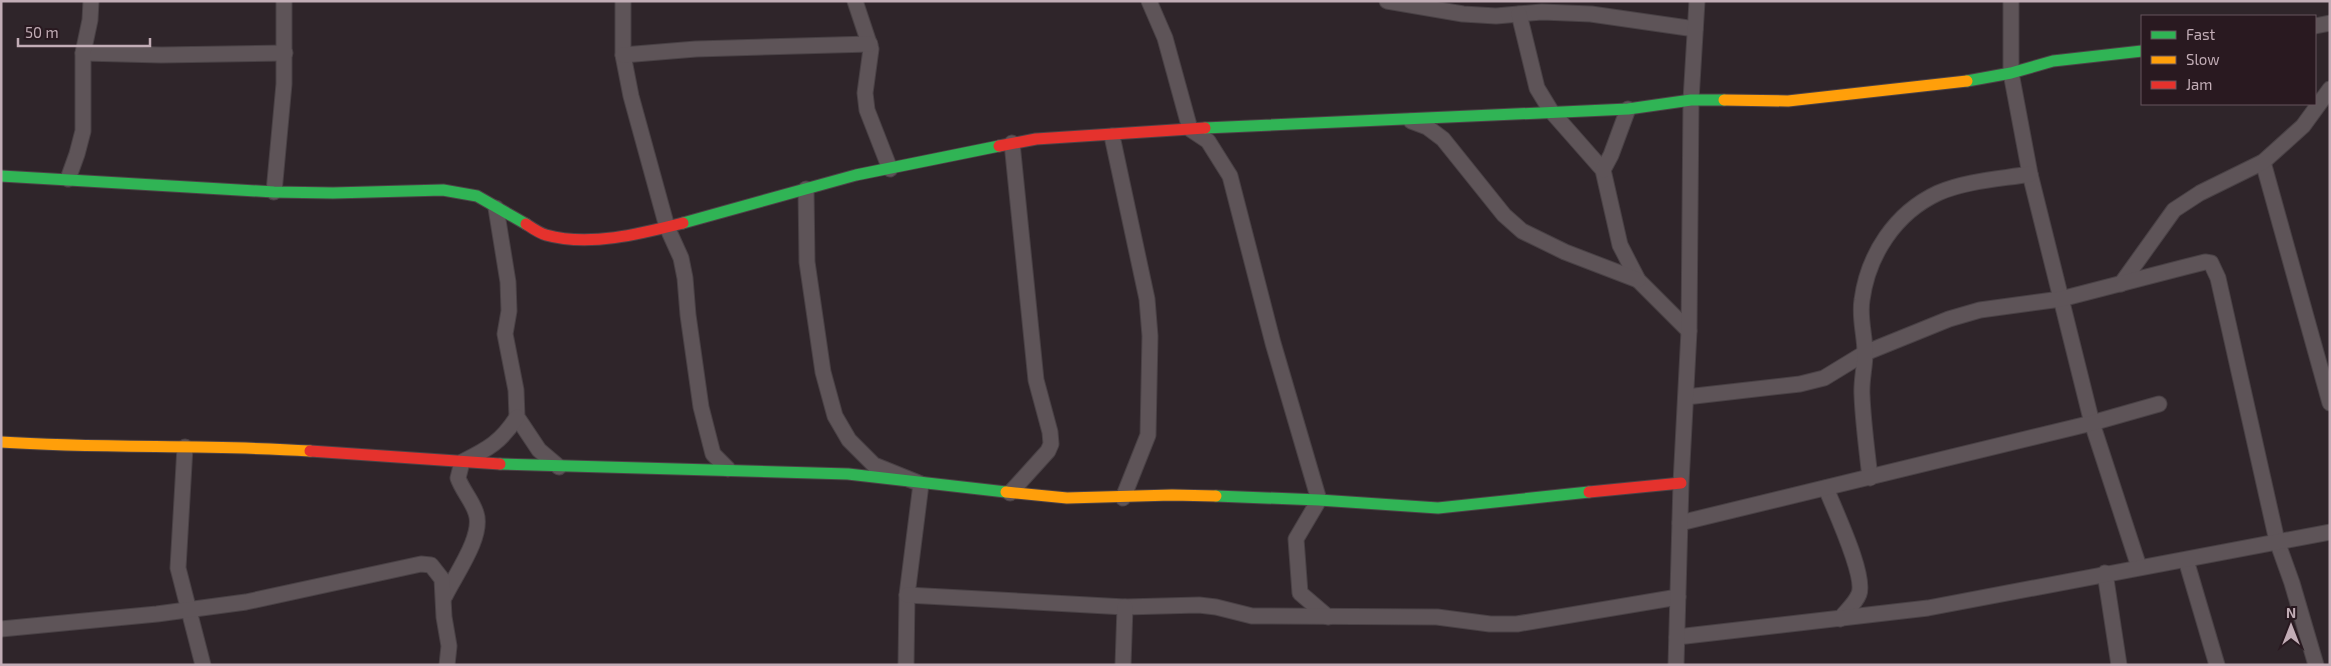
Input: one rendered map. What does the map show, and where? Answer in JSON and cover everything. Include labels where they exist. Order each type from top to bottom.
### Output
[{"type":"street","points":[[68,179],[83,131],[83,53],[90,20],[91,1]]},
{"type":"street","points":[[274,192],[284,84],[284,1]]},
{"type":"street","points":[[623,1],[623,54],[631,96],[667,227],[681,258],[685,278],[697,387],[713,454],[728,469]]},
{"type":"street","points":[[855,1],[870,44],[871,58],[865,93],[867,110],[890,169]]},
{"type":"street","points":[[1149,1],[1165,38],[1190,129],[1208,141],[1230,176],[1273,343],[1319,500],[1296,539],[1300,593],[1328,617]]},
{"type":"street","points":[[1387,1],[1463,14],[1496,16],[1542,12],[1591,14],[1695,28]]},
{"type":"street","points":[[1676,665],[1681,483],[1689,331],[1691,100],[1697,1]]},
{"type":"street","points":[[2010,1],[2012,73],[2030,174],[2092,423],[2139,568]]},
{"type":"street","points":[[1519,14],[1534,80],[1551,111],[1603,170],[1620,245],[1638,280],[1689,331]]},
{"type":"street","points":[[2316,26],[2330,23]]},
{"type":"street","points":[[623,54],[696,49],[870,44]]},
{"type":"street","points":[[1,176],[274,192],[333,193],[443,190],[477,196],[544,235],[570,240],[608,238],[667,227],[743,208],[856,175],[1012,142],[1036,139],[1112,136],[1190,129],[1410,120],[1551,111],[1628,109],[1691,100],[1803,100],[1956,84],[2012,73],[2053,61],[2141,51]]},
{"type":"street","points":[[83,53],[161,55],[285,53]]},
{"type":"street","points":[[2121,284],[2174,210],[2200,193],[2262,162],[2303,126],[2330,89]]},
{"type":"street","points":[[1603,170],[1611,155],[1628,109]]},
{"type":"street","points":[[1410,120],[1427,127],[1442,139],[1504,215],[1522,231],[1565,252],[1638,280]]},
{"type":"street","points":[[1112,136],[1147,299],[1150,336],[1148,434],[1123,498]]},
{"type":"street","points":[[1010,493],[1048,451],[1050,444],[1050,432],[1036,380],[1012,142]]},
{"type":"street","points":[[2262,162],[2330,403]]},
{"type":"street","points":[[1870,478],[1862,394],[1865,353],[1861,321],[1862,300],[1876,252],[1891,229],[1913,210],[1937,194],[1958,187],[2030,174]]},
{"type":"street","points":[[806,189],[807,262],[823,372],[835,416],[849,440],[874,465],[921,484]]},
{"type":"street","points":[[496,208],[508,282],[509,311],[505,334],[516,390],[517,417],[539,450],[560,467]]},
{"type":"street","points":[[1686,396],[1800,384],[1824,378],[1865,353],[1949,319],[1980,310],[2060,299],[2192,265],[2211,263],[2218,278],[2277,541],[2292,583],[2316,665]]},
{"type":"street","points":[[1680,523],[2092,423],[2159,404]]},
{"type":"street","points":[[445,596],[468,554],[477,522],[477,515],[471,501],[458,478],[462,462],[498,442],[506,434],[517,417]]},
{"type":"street","points":[[1,442],[48,445],[255,447],[560,467],[728,469],[848,474],[921,484],[1067,498],[1123,498],[1172,495],[1319,500],[1438,508],[1681,483]]},
{"type":"street","points":[[185,447],[178,568],[203,665]]},
{"type":"street","points":[[701,469],[713,454]]},
{"type":"street","points":[[906,665],[907,595],[921,484]]},
{"type":"street","points":[[1826,488],[1856,564],[1861,582],[1859,595],[1840,619]]},
{"type":"street","points":[[1677,637],[1928,608],[2105,573],[2186,560],[2330,532]]},
{"type":"street","points":[[2186,560],[2218,665]]},
{"type":"street","points":[[1,629],[246,602],[421,564],[431,565],[442,580],[445,596],[444,617],[449,646],[447,665]]},
{"type":"street","points":[[2105,573],[2119,665]]},
{"type":"street","points":[[907,595],[1125,607],[1199,605],[1252,616],[1437,617],[1490,624],[1517,624],[1678,597]]},
{"type":"street","points":[[1123,665],[1125,607]]},
{"type":"traffic: fast","points":[[1967,81],[2011,73],[2053,61],[2141,51]]},
{"type":"traffic: fast","points":[[1205,128],[1628,109],[1691,100],[1724,100]]},
{"type":"traffic: fast","points":[[683,223],[856,175],[999,146]]},
{"type":"traffic: fast","points":[[1,176],[274,192],[333,193],[443,190],[477,196],[526,224]]},
{"type":"traffic: fast","points":[[500,464],[848,474],[1006,492]]},
{"type":"traffic: fast","points":[[1216,496],[1319,500],[1438,508],[1589,492]]},
{"type":"traffic: slow","points":[[1724,100],[1788,101],[1967,81]]},
{"type":"traffic: slow","points":[[1,442],[310,451]]},
{"type":"traffic: slow","points":[[1006,492],[1067,498],[1172,495],[1216,496]]},
{"type":"traffic: jam","points":[[999,146],[1036,139],[1205,128]]},
{"type":"traffic: jam","points":[[526,224],[546,235],[580,240],[614,238],[683,223]]},
{"type":"traffic: jam","points":[[310,451],[500,464]]},
{"type":"traffic: jam","points":[[1589,492],[1681,483]]}]
